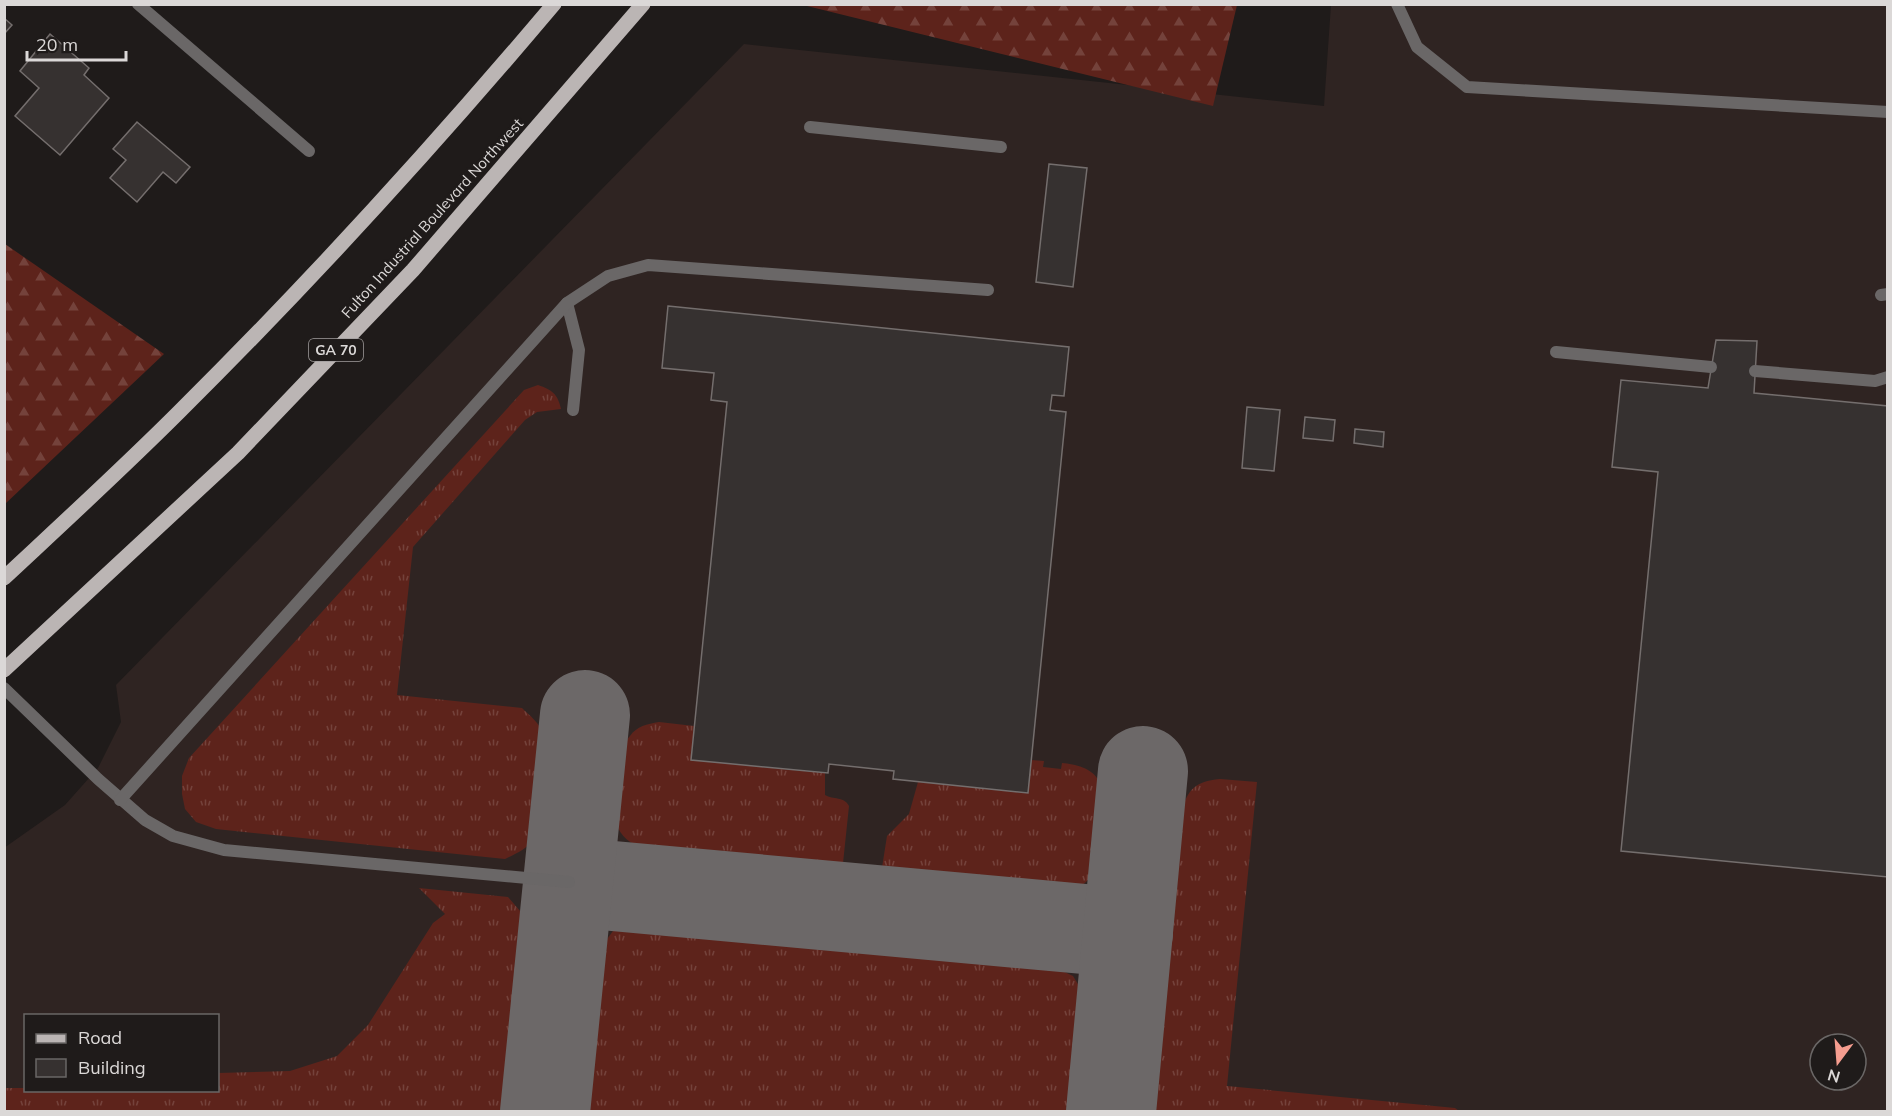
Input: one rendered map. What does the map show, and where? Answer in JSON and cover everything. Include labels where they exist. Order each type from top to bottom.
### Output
[{"type":"main road","points":[[4,578],[179,412],[351,234],[441,136],[554,4]]},
{"type":"main road","name":"Fulton Industrial Boulevard Northwest","points":[[4,670],[237,453],[405,278],[643,4]]},
{"type":"street","points":[[138,4],[309,151]]},
{"type":"street","points":[[1397,4],[1417,47],[1467,87],[1887,112]]},
{"type":"street","points":[[810,127],[1001,147]]},
{"type":"street","points":[[120,800],[567,303],[608,276],[648,265],[988,290]]},
{"type":"street","points":[[567,303],[579,350],[573,410]]},
{"type":"street","points":[[1556,352],[1711,367]]},
{"type":"street","points":[[1755,371],[1875,381],[1887,377]]},
{"type":"street","points":[[4,688],[120,800],[145,820],[173,836],[224,850],[569,882]]},
{"type":"shaded area","points":[[1331,5],[1887,5],[1887,1111],[5,1111],[4,848],[65,805],[98,768],[121,722],[116,685],[744,44],[1324,106]]},
{"type":"green space","points":[[803,5],[1237,5],[1213,106]]},
{"type":"green space","points":[[5,244],[164,354],[5,504]]},
{"type":"green space","points":[[538,385],[554,393],[561,409],[537,412],[525,420],[413,547],[397,695],[522,708],[534,719],[542,733],[543,741],[542,786],[536,831],[528,846],[505,859],[216,829],[196,822],[185,809],[182,794],[182,776],[189,758],[524,390]]},
{"type":"green space","points":[[659,722],[694,726],[691,760],[825,773],[825,795],[841,799],[849,806],[843,863],[836,869],[647,850],[630,842],[618,828],[616,812],[622,748],[636,730]]},
{"type":"green space","points":[[1031,760],[1044,761],[1043,767],[1061,769],[1062,763],[1078,766],[1088,770],[1099,781],[1103,811],[1100,850],[1096,869],[1085,883],[1058,891],[881,874],[887,836],[909,814],[918,782],[1027,793]]},
{"type":"green space","points":[[1220,779],[1257,782],[1227,1086],[1455,1108],[1459,1111],[1150,1111],[1180,812],[1194,788],[1204,782]]},
{"type":"green space","points":[[419,888],[508,897],[527,919],[509,1111],[5,1111],[5,1088],[24,1088],[24,1092],[219,1092],[219,1073],[290,1071],[337,1056],[368,1025],[433,923],[445,914]]},
{"type":"green space","points":[[636,925],[1054,967],[1073,976],[1084,994],[1073,1111],[583,1111],[599,950],[613,931]]},
{"type":"building","points":[[4,18],[12,25],[4,34]]},
{"type":"building","points":[[50,34],[89,68],[84,75],[109,98],[60,155],[15,116],[39,88],[20,71]]},
{"type":"building","points":[[137,122],[190,167],[176,183],[163,172],[137,202],[110,178],[126,160],[113,149]]},
{"type":"building","points":[[1049,164],[1087,168],[1073,287],[1036,282]]},
{"type":"building","points":[[668,306],[1069,347],[1064,396],[1052,395],[1050,410],[1066,412],[1028,793],[893,779],[894,771],[829,764],[828,773],[691,760],[727,402],[711,400],[714,373],[662,368]]},
{"type":"building","points":[[1716,340],[1757,341],[1754,393],[1888,406],[1888,877],[1621,851],[1658,472],[1612,467],[1621,380],[1708,388]]},
{"type":"building","points":[[1247,407],[1280,410],[1274,471],[1242,468]]},
{"type":"building","points":[[1305,417],[1335,420],[1333,441],[1303,438]]},
{"type":"building","points":[[1355,429],[1384,432],[1383,447],[1354,443]]},
{"type":"taxiway","points":[[545,1112],[585,715]]},
{"type":"taxiway","points":[[1111,1112],[1143,771]]},
{"type":"taxiway","points":[[569,882],[1128,933]]}]
